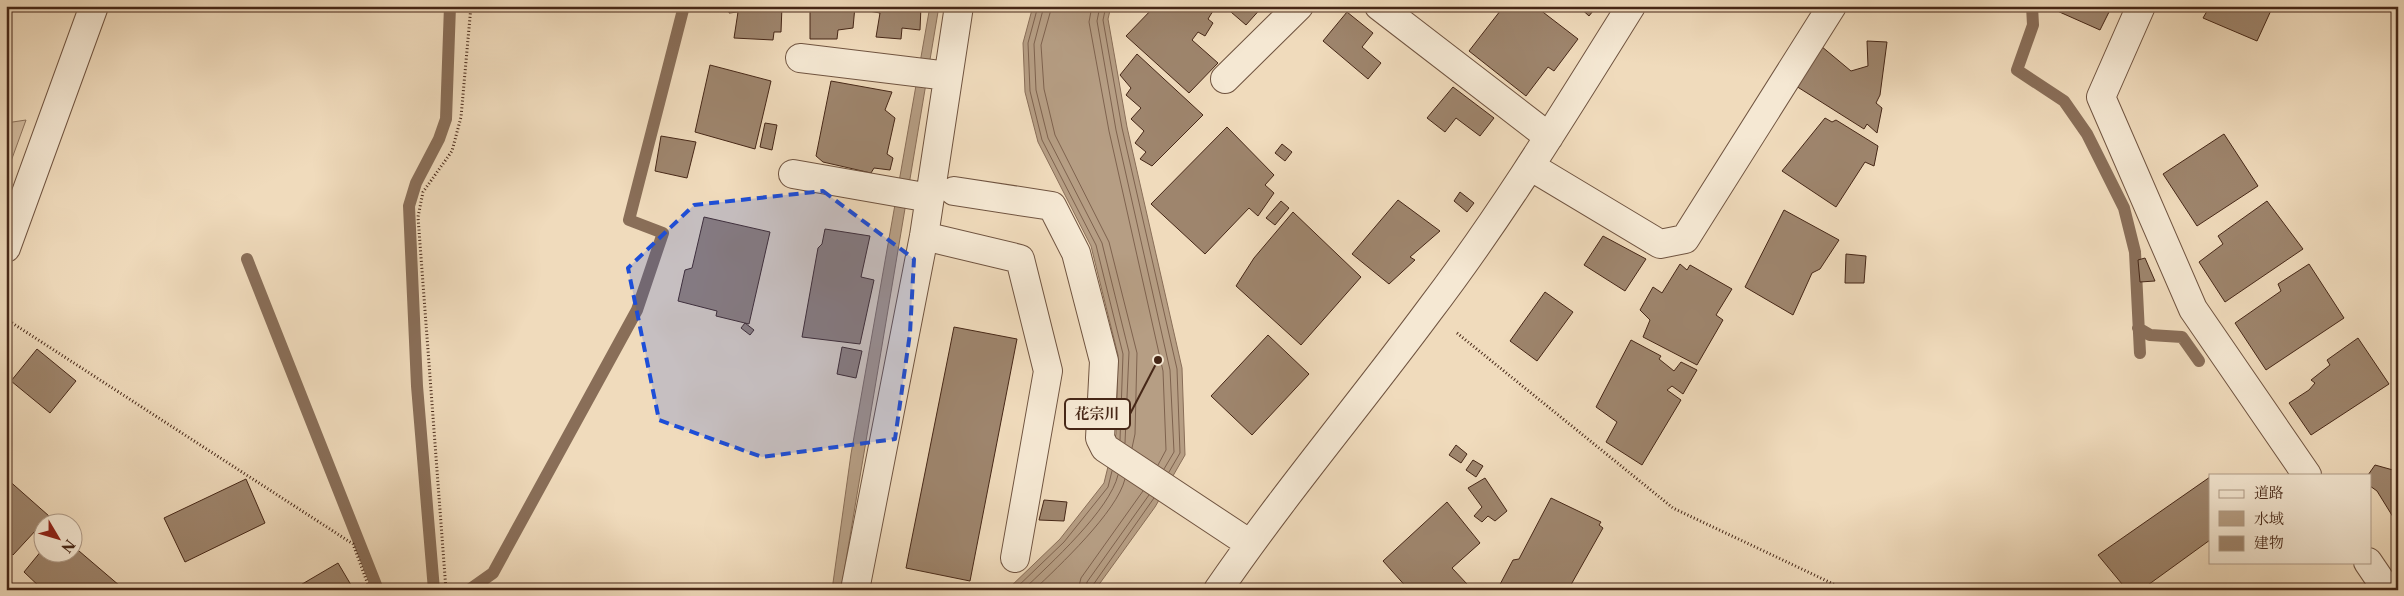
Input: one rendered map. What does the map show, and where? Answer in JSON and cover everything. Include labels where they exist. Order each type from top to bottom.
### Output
[{"type":"street","points":[[6,248],[94,6]]},
{"type":"street","points":[[856,590],[924,236],[942,194],[948,76],[959,6]]},
{"type":"street","points":[[1226,78],[1298,6]]},
{"type":"street","points":[[1379,6],[1549,137]]},
{"type":"street","points":[[1218,590],[1250,544],[1430,311],[1530,166],[1631,6]]},
{"type":"street","points":[[1530,166],[1660,244],[1685,240],[1832,6]]},
{"type":"street","points":[[2141,6],[2101,97],[2193,309],[2307,474]]},
{"type":"street","points":[[800,58],[948,76]]},
{"type":"street","points":[[793,174],[942,194],[1052,206],[1076,253],[1104,361],[1100,438],[1105,448],[1250,544]]},
{"type":"street","points":[[924,236],[1020,260],[1048,371],[1015,558]]},
{"type":"street","points":[[2369,564],[2387,590]]},
{"type":"path","points":[[446,590],[418,217],[423,192],[452,152],[462,117],[471,6]]},
{"type":"path","points":[[1430,311],[1673,508],[1846,590]]},
{"type":"path","points":[[6,319],[353,544],[370,590]]},
{"type":"highlighted area","points":[[823,191],[914,259],[910,333],[895,439],[762,457],[659,420],[628,268],[694,205]]},
{"type":"shaded area","points":[[26,120],[6,175],[6,123]]},
{"type":"water","points":[[930,6],[939,6],[841,590],[832,590],[851,454]]},
{"type":"water","points":[[1033,6],[1111,6],[1108,19],[1127,127],[1182,368],[1185,455],[1155,507],[1095,590],[1007,590],[1060,539],[1104,483],[1116,434],[1118,355],[1091,246],[1038,142],[1025,92],[1023,43]]},
{"type":"building","points":[[729,6],[782,6],[781,32],[774,32],[773,40],[734,38],[738,12],[729,13]]},
{"type":"building","points":[[800,6],[855,6],[853,28],[838,30],[837,39],[810,39],[810,10],[800,9]]},
{"type":"building","points":[[869,6],[921,6],[920,30],[902,28],[901,39],[876,37],[880,13],[869,11]]},
{"type":"building","points":[[1155,6],[1216,6],[1208,19],[1213,23],[1205,36],[1198,32],[1192,40],[1218,63],[1189,93],[1126,36]]},
{"type":"building","points":[[1224,6],[1263,6],[1246,25]]},
{"type":"building","points":[[1504,6],[1535,6],[1578,39],[1554,71],[1548,67],[1526,96],[1469,51]]},
{"type":"building","points":[[1578,6],[1597,6],[1589,16]]},
{"type":"building","points":[[2046,6],[2112,6],[2100,30]]},
{"type":"building","points":[[2210,6],[2273,6],[2257,41],[2203,18]]},
{"type":"building","points":[[1347,12],[1373,33],[1362,47],[1381,63],[1368,79],[1323,41]]},
{"type":"building","points":[[1867,41],[1887,42],[1880,95],[1876,103],[1882,108],[1877,133],[1867,124],[1864,129],[1796,86],[1821,46],[1851,71],[1868,66]]},
{"type":"building","points":[[1137,54],[1203,115],[1152,166],[1140,159],[1146,152],[1135,143],[1144,131],[1131,119],[1141,108],[1126,95],[1131,88],[1120,75]]},
{"type":"building","points":[[710,65],[771,81],[755,149],[695,132]]},
{"type":"building","points":[[831,81],[892,92],[885,110],[895,118],[887,154],[893,158],[890,170],[874,168],[871,173],[823,162],[816,156]]},
{"type":"building","points":[[1453,87],[1494,118],[1480,136],[1456,118],[1445,132],[1427,118]]},
{"type":"building","points":[[1825,118],[1832,122],[1836,120],[1878,146],[1874,166],[1865,162],[1836,207],[1782,171]]},
{"type":"building","points":[[765,123],[777,125],[772,150],[760,147]]},
{"type":"building","points":[[1227,127],[1274,175],[1265,185],[1274,193],[1258,216],[1249,208],[1205,254],[1151,204]]},
{"type":"building","points":[[2224,134],[2258,186],[2197,226],[2163,174]]},
{"type":"building","points":[[661,136],[696,142],[687,178],[655,171]]},
{"type":"building","points":[[1282,144],[1292,152],[1285,161],[1275,153]]},
{"type":"building","points":[[1460,192],[1474,203],[1467,212],[1454,201]]},
{"type":"building","points":[[1398,200],[1440,231],[1410,257],[1415,260],[1389,284],[1352,254]]},
{"type":"building","points":[[1281,201],[1289,208],[1275,225],[1266,218]]},
{"type":"building","points":[[2267,201],[2303,249],[2225,302],[2199,262],[2223,244],[2218,236]]},
{"type":"building","points":[[1784,210],[1839,240],[1820,269],[1812,273],[1793,315],[1745,287]]},
{"type":"building","points":[[1293,212],[1361,277],[1301,345],[1236,286],[1254,258]]},
{"type":"building","points":[[704,217],[770,232],[749,324],[716,316],[717,311],[678,301],[685,270],[692,268]]},
{"type":"building","points":[[825,229],[870,236],[861,277],[874,280],[860,344],[802,337],[818,248],[822,244]]},
{"type":"building","points":[[1603,236],[1646,259],[1625,291],[1584,265]]},
{"type":"building","points":[[1846,254],[1866,256],[1864,283],[1845,283]]},
{"type":"building","points":[[2145,258],[2155,281],[2140,282],[2138,260]]},
{"type":"building","points":[[1680,264],[1687,270],[1690,265],[1732,289],[1716,315],[1723,320],[1697,365],[1643,337],[1650,320],[1640,310],[1653,287],[1662,293]]},
{"type":"building","points":[[2309,264],[2344,318],[2266,370],[2235,323],[2281,291],[2278,284]]},
{"type":"building","points":[[1545,292],[1573,312],[1537,361],[1510,341]]},
{"type":"building","points":[[745,323],[754,330],[750,335],[741,328]]},
{"type":"building","points":[[954,327],[1017,339],[970,581],[906,568]]},
{"type":"building","points":[[1268,335],[1309,374],[1252,435],[1211,396]]},
{"type":"building","points":[[2358,338],[2389,384],[2311,435],[2289,403],[2309,390],[2315,383],[2311,380],[2330,365],[2327,360]]},
{"type":"building","points":[[1631,340],[1661,356],[1659,359],[1674,371],[1681,362],[1697,370],[1683,394],[1672,386],[1667,390],[1681,400],[1642,465],[1606,442],[1617,422],[1596,407]]},
{"type":"building","points":[[842,347],[862,351],[856,378],[837,374]]},
{"type":"building","points":[[37,349],[76,381],[50,413],[11,381]]},
{"type":"building","points":[[1456,445],[1467,454],[1461,463],[1449,455]]},
{"type":"building","points":[[1473,460],[1483,466],[1476,477],[1466,470]]},
{"type":"building","points":[[2375,465],[2393,470],[2398,465],[2398,525],[2377,491],[2372,487],[2372,474],[2369,474]]},
{"type":"building","points":[[6,478],[47,514],[32,514],[32,534],[13,555],[6,549]]},
{"type":"building","points":[[1485,478],[1507,511],[1495,521],[1488,516],[1482,522],[1474,516],[1482,507],[1468,488]]},
{"type":"building","points":[[2209,478],[2209,541],[2141,590],[2127,590],[2098,555]]},
{"type":"building","points":[[246,479],[265,523],[185,562],[164,518]]},
{"type":"building","points":[[1551,498],[1601,522],[1599,525],[1603,528],[1568,590],[1497,590],[1513,560],[1519,559]]},
{"type":"building","points":[[1044,500],[1067,502],[1064,521],[1039,520]]},
{"type":"building","points":[[1447,502],[1480,543],[1452,568],[1467,584],[1460,590],[1409,590],[1383,561]]},
{"type":"building","points":[[82,554],[120,586],[117,590],[43,590],[24,572],[32,562],[32,564],[82,564]]},
{"type":"building","points":[[338,563],[354,590],[292,590]]},
{"type":"waterway","points":[[434,590],[417,386],[409,206],[416,183],[439,139],[446,119],[450,6]]},
{"type":"waterway","points":[[469,590],[493,573],[637,310],[663,233],[629,220],[684,6]]},
{"type":"waterway","points":[[2032,6],[2033,25],[2017,70],[2064,101],[2087,134],[2124,208],[2135,252],[2140,353]]},
{"type":"waterway","points":[[247,259],[378,590]]},
{"type":"waterway","points":[[2138,328],[2150,335],[2182,337],[2199,361]]},
{"type":"waterway","points":[[6,586],[10,590]]},
{"type":"place","name":"花宗川","points":[[1158,360]]}]
